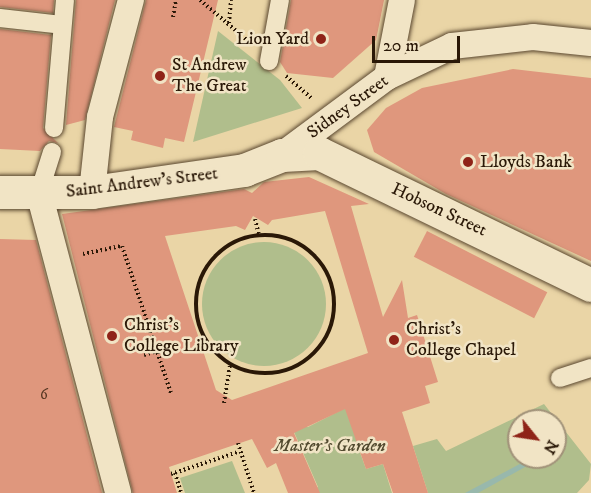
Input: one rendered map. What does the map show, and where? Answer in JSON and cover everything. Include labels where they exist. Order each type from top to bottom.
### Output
[{"type":"street","points":[[92,192],[100,117],[130,0]]},
{"type":"street","points":[[387,77],[402,0]]},
{"type":"street","name":"Sidney Street","points":[[282,155],[387,77],[452,46],[533,37],[591,43]]},
{"type":"street","name":"Hobson Street","points":[[282,155],[318,153],[591,285]]},
{"type":"street","name":"Saint Andrew's Street","points":[[0,192],[39,194],[92,192],[244,171],[282,155]]},
{"type":"street","points":[[39,194],[118,493]]},
{"type":"lane","points":[[54,128],[64,0]]},
{"type":"lane","points":[[269,61],[280,0]]},
{"type":"lane","points":[[0,18],[62,25]]},
{"type":"lane","points":[[39,194],[52,152]]},
{"type":"lane","points":[[560,378],[591,368]]},
{"type":"path","points":[[173,17],[176,0]]},
{"type":"path","points":[[229,23],[231,0]]},
{"type":"path","points":[[255,219],[259,235]]},
{"type":"path","points":[[259,235],[301,245],[318,259],[329,277],[333,320],[311,357],[293,368],[272,374],[230,364],[215,352],[200,327],[200,280],[223,249],[259,235]]},
{"type":"path","points":[[69,257],[122,246],[171,393]]},
{"type":"path","points":[[144,355],[164,349]]},
{"type":"path","points":[[224,403],[230,364]]},
{"type":"path","points":[[238,443],[238,452],[254,493]]},
{"type":"path","points":[[181,493],[173,473],[238,452]]},
{"type":"green space","points":[[218,31],[280,80],[302,108],[193,142]]},
{"type":"green space","points":[[264,242],[288,247],[308,260],[321,280],[326,304],[321,328],[308,348],[288,361],[264,366],[240,361],[220,348],[207,328],[202,304],[207,280],[220,260],[240,247]]},
{"type":"green space","name":"Master's Garden","points":[[371,395],[357,444],[366,469],[383,464],[392,493],[306,493],[318,487],[291,425],[308,427]]},
{"type":"green space","name":"Master's Garden","points":[[544,404],[548,409],[534,409]]},
{"type":"green space","name":"Master's Garden","points":[[507,422],[507,469],[567,469],[567,433],[591,464],[589,480],[577,493],[428,493],[413,446],[437,439],[446,451]]},
{"type":"green space","points":[[232,461],[245,493],[185,493],[180,478]]},
{"type":"shaded area","points":[[510,469],[521,469],[478,493],[465,493]]},
{"type":"building","points":[[0,0],[54,0],[53,13],[0,7]]},
{"type":"building","points":[[76,0],[115,0],[85,120],[66,125]]},
{"type":"building","name":"St Andrew The Great","points":[[146,0],[218,0],[184,142],[165,138],[163,148],[131,140],[133,131],[114,127]]},
{"type":"building","name":"Lion Yard","points":[[291,0],[384,0],[376,40],[333,78],[287,73],[280,62]]},
{"type":"building","points":[[0,29],[51,35],[43,128],[58,143],[49,141],[40,151],[0,149]]},
{"type":"building","name":"Lloyds Bank","points":[[513,69],[591,78],[591,261],[446,194],[374,152],[367,130],[386,108],[422,88]]},
{"type":"building","points":[[309,177],[369,204],[351,206],[383,317],[402,280],[408,318],[417,315],[438,382],[425,386],[430,403],[402,412],[428,493],[393,493],[383,464],[366,469],[345,409],[294,433],[320,493],[288,493],[276,463],[267,468],[252,439],[169,467],[177,493],[133,493],[62,214],[244,189],[252,193],[264,182]],"holes":[[[325,211],[368,353],[232,400],[216,390],[165,236],[236,226],[245,230],[253,216],[268,225],[272,220]]]},
{"type":"building","points":[[427,231],[547,292],[534,318],[414,257]]},
{"type":"building","points":[[0,239],[36,240],[102,493],[0,493]]},
{"type":"place","name":"Lion Yard","points":[[321,39]]},
{"type":"place","name":"St Andrew The Great","points":[[160,76]]},
{"type":"place","name":"Lloyds Bank","points":[[468,162]]},
{"type":"place","name":"Christ's College Library","points":[[112,336]]},
{"type":"place","name":"Christ's College Chapel","points":[[394,340]]}]
